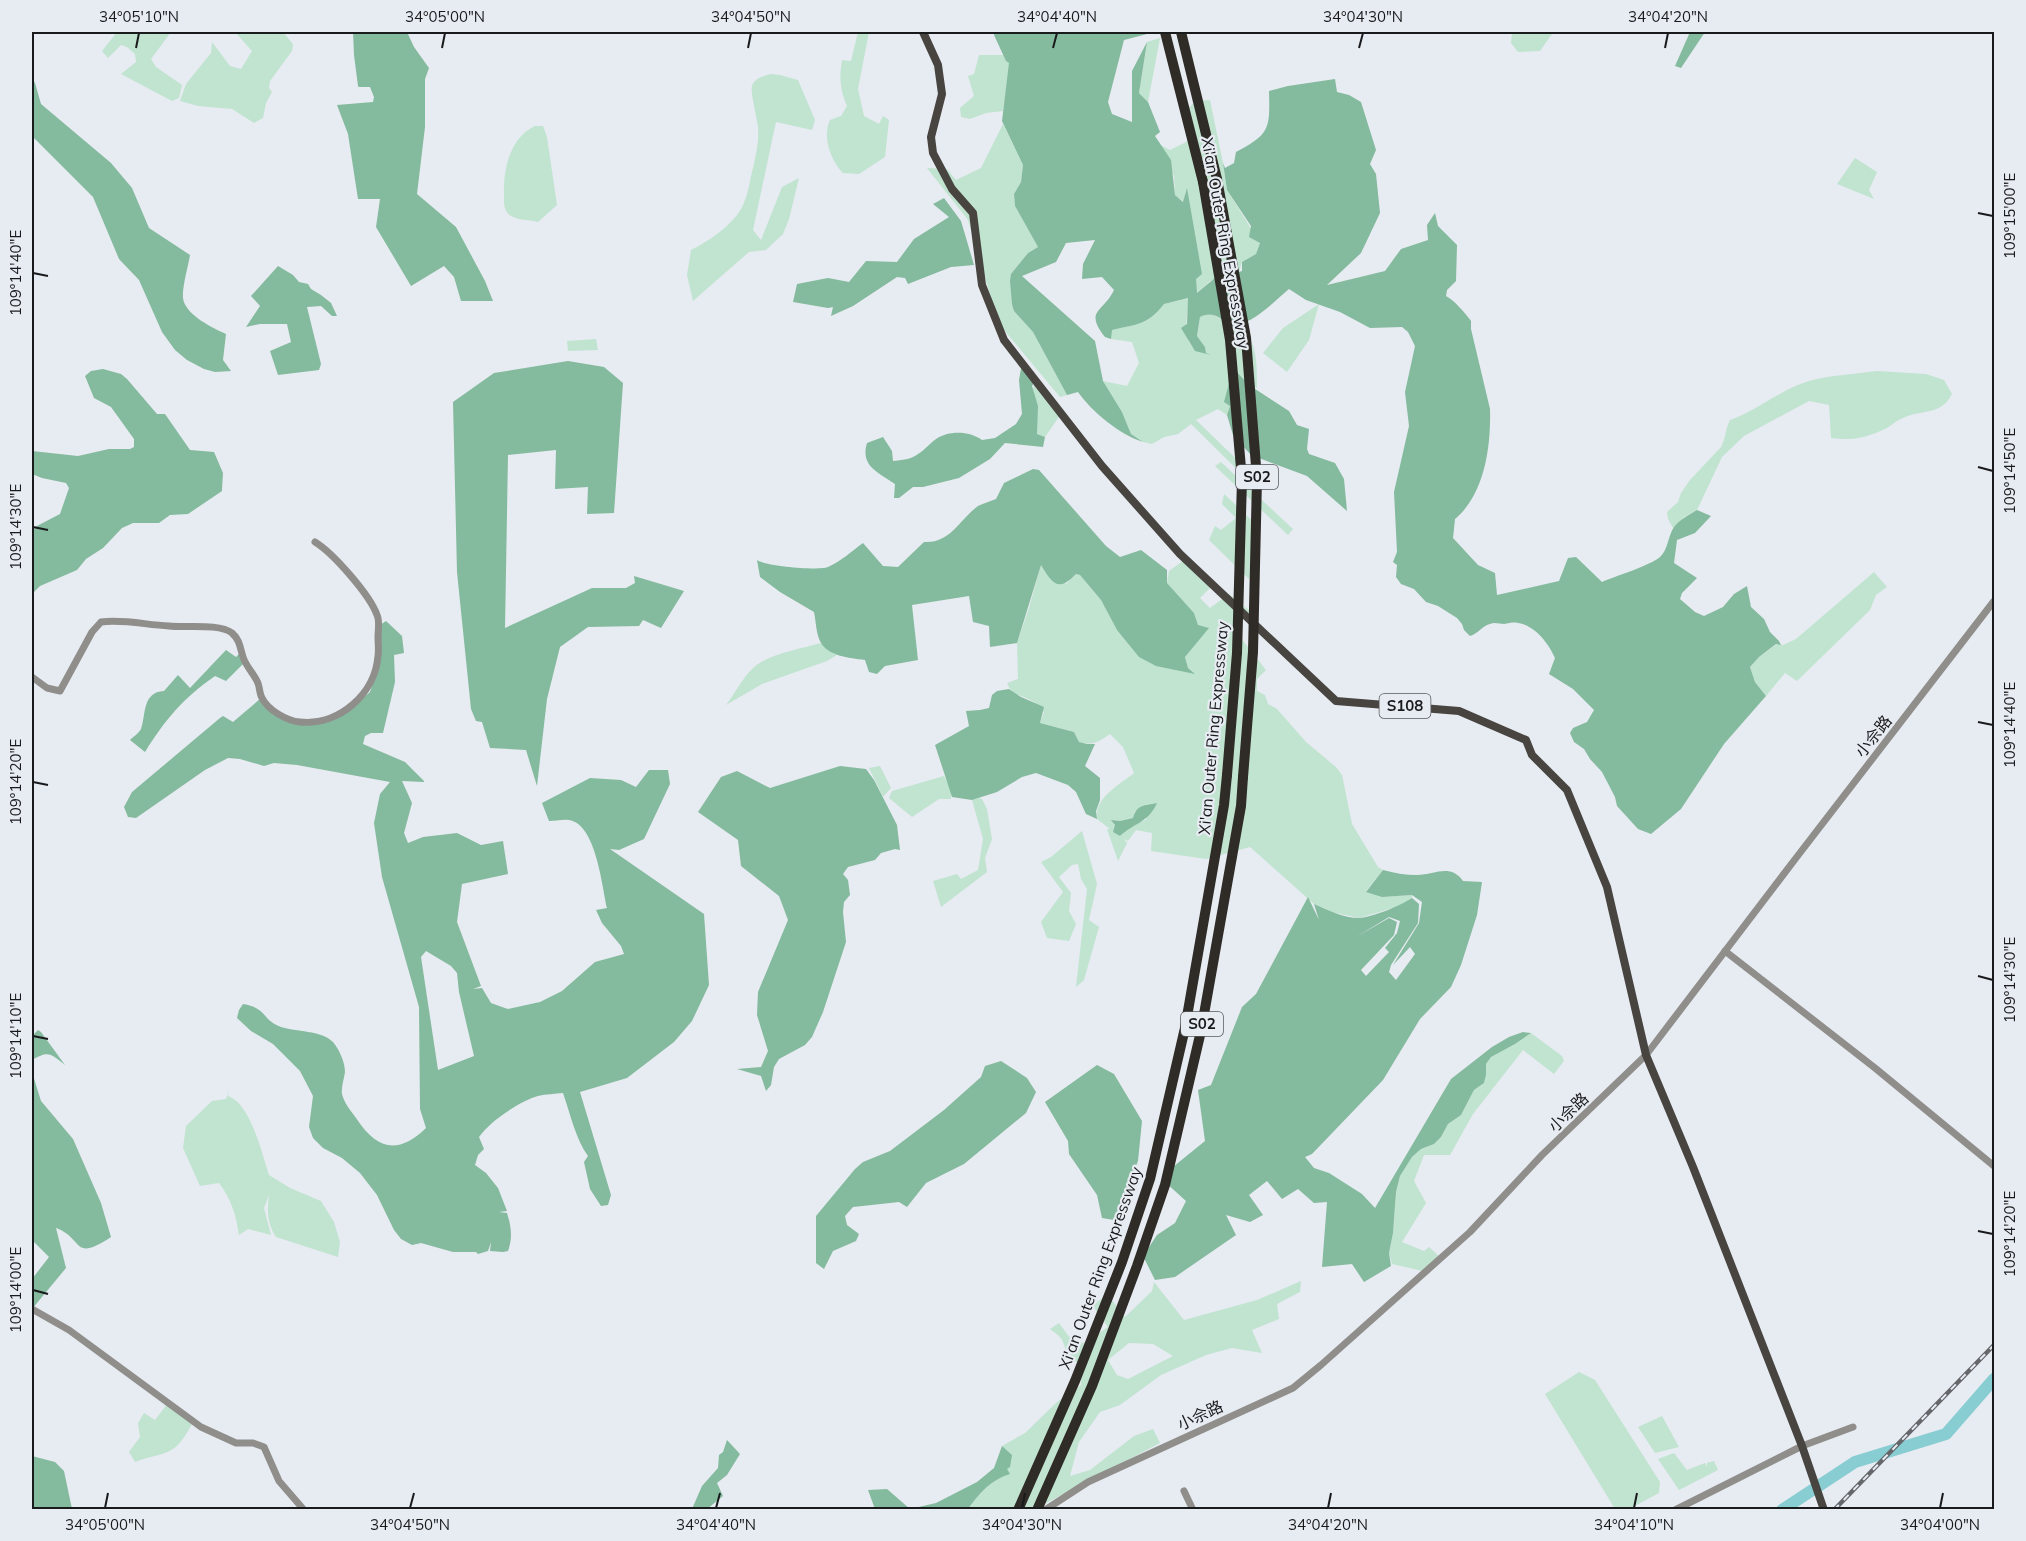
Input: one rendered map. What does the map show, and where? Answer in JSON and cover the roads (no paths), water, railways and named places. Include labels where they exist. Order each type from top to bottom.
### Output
[{"type":"highway","name":"Xi'an Outer Ring Expressway","points":[[1037,1509],[1092,1386],[1165,1185],[1201,1031],[1241,806],[1253,652],[1257,479],[1246,338],[1217,179],[1182,33]]},
{"type":"highway","name":"Xi'an Outer Ring Expressway","points":[[1018,1509],[1076,1381],[1122,1262],[1150,1179],[1185,1028],[1224,806],[1237,653],[1242,480],[1230,340],[1203,182],[1166,35]]},
{"type":"main road","name":"S108","points":[[923,32],[938,64],[942,94],[931,137],[933,153],[952,189],[973,213],[982,285],[1004,340],[1102,466],[1180,555],[1336,701],[1459,711],[1526,740],[1533,756],[1567,790],[1607,887],[1646,1055],[1693,1167],[1802,1446],[1824,1509]]},
{"type":"street","points":[[32,678],[47,688],[60,691],[92,632],[101,622],[115,620],[169,626],[216,627],[236,636],[243,659],[258,682],[262,700],[274,711],[288,719],[300,722],[324,721],[339,715],[360,699],[370,683],[378,657],[378,616],[365,594],[340,564],[324,547],[315,542]]},
{"type":"street","name":"小佘路","points":[[1045,1509],[1088,1482],[1293,1388],[1470,1232],[1542,1155],[1646,1055],[1995,601]]},
{"type":"street","points":[[1725,951],[1875,1068],[1995,1166]]},
{"type":"street","points":[[32,1309],[69,1330],[201,1427],[236,1443],[253,1443],[264,1446],[279,1481],[304,1509]]},
{"type":"street","points":[[1675,1509],[1802,1446],[1853,1427]]},
{"type":"street","points":[[1184,1491],[1193,1509]]},
{"type":"waterway","points":[[1782,1510],[1855,1462],[1946,1434],[1994,1379]]},
{"type":"railway","points":[[1834,1510],[1994,1345]]}]
